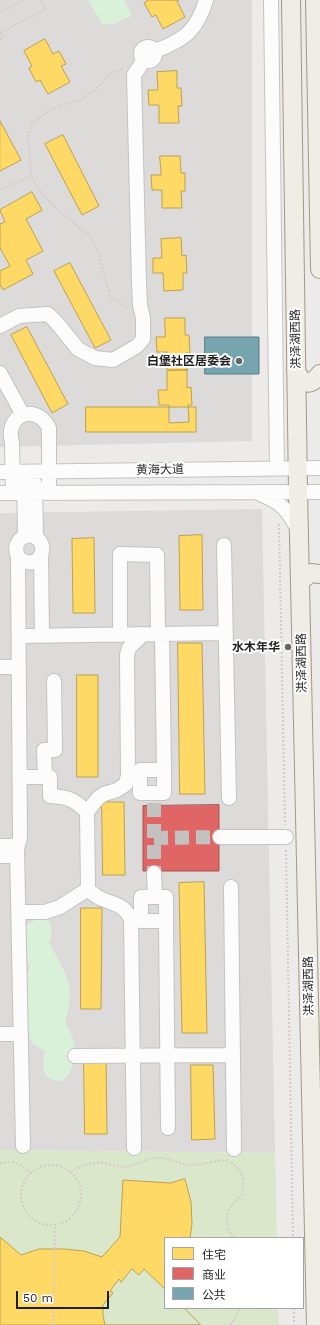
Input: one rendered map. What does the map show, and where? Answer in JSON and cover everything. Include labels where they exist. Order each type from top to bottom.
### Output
[{"type":"main road","name":"洪泽湖西路","points":[[291,0],[297,468],[316,1325]]},
{"type":"main road","points":[[315,0],[320,269]]},
{"type":"main road","points":[[296,370],[299,378],[310,383],[320,374]]},
{"type":"main road","points":[[300,582],[311,573],[320,574]]},
{"type":"street","points":[[0,326],[19,316],[48,314],[78,349],[95,358],[113,360],[137,346],[143,339],[144,328],[140,305],[139,283],[134,75],[138,68],[150,56],[170,46],[188,34],[198,20],[206,0]]},
{"type":"street","points":[[271,0],[277,462]]},
{"type":"street","points":[[0,373],[23,415]]},
{"type":"street","points":[[24,493],[24,472],[49,428],[42,417],[29,414],[23,415],[13,423],[10,436],[24,472],[24,493],[30,537]]},
{"type":"street","points":[[277,462],[290,440],[297,418]]},
{"type":"street","name":"黄海大道","points":[[24,472],[253,469],[277,462],[297,468],[320,468]]},
{"type":"street","points":[[254,492],[278,502],[288,512],[299,532]]},
{"type":"street","name":"黄海大道","points":[[24,493],[320,492]]},
{"type":"street","points":[[23,1146],[18,912],[20,777],[18,557],[16,544],[19,540],[30,537],[42,544],[42,636]]},
{"type":"street","points":[[224,545],[229,798]]},
{"type":"street","points":[[120,635],[120,554],[157,555],[164,793],[154,798],[140,793],[128,775],[127,655],[129,648],[144,634]]},
{"type":"street","points":[[18,557],[29,563],[37,560],[41,555]]},
{"type":"street","points":[[19,636],[226,633]]},
{"type":"street","points":[[0,667],[19,667]]},
{"type":"street","points":[[45,777],[44,750],[55,750],[54,681]]},
{"type":"street","points":[[88,889],[87,812],[98,798],[104,794],[118,790],[133,781],[140,770],[164,770]]},
{"type":"street","points":[[20,777],[50,777],[50,796],[72,799],[87,812]]},
{"type":"street","points":[[220,838],[286,836]]},
{"type":"street","points":[[0,846],[18,851]]},
{"type":"street","points":[[0,856],[18,851]]},
{"type":"street","points":[[154,873],[154,897]]},
{"type":"street","points":[[231,887],[234,1149]]},
{"type":"street","points":[[18,912],[45,912],[60,907],[88,889]]},
{"type":"street","points":[[88,889],[98,897],[134,911],[141,921],[166,921]]},
{"type":"street","points":[[134,1148],[131,920],[141,897],[166,897],[168,1128]]},
{"type":"street","points":[[0,1034],[21,1034]]},
{"type":"street","points":[[75,1056],[233,1055]]},
{"type":"path","points":[[0,12],[23,0]]},
{"type":"path","points":[[0,40],[3,38],[0,32],[46,9],[41,0]]},
{"type":"path","points":[[134,75],[123,69],[113,72],[95,90],[81,100],[60,105],[44,114],[32,124],[28,136],[31,177],[39,190],[58,210],[90,236],[99,253],[110,296],[126,308],[142,312]]},
{"type":"path","points":[[0,189],[31,177]]},
{"type":"path","points":[[278,502],[293,1237]]},
{"type":"path","points":[[71,1172],[87,1164],[104,1163],[122,1167],[131,1166],[147,1158],[167,1158],[188,1165],[230,1160],[238,1168],[243,1177],[242,1195],[229,1208],[226,1215],[227,1225],[233,1237]]},
{"type":"path","points":[[0,1162],[17,1162],[24,1166],[29,1173]]},
{"type":"path","points":[[47,1164],[57,1165],[71,1172],[79,1184],[81,1194],[75,1213],[68,1220],[59,1224],[49,1225],[39,1223],[31,1217],[25,1210],[21,1200],[21,1191],[24,1181],[29,1173],[38,1167],[47,1164]]},
{"type":"path","points":[[53,1325],[55,1224]]},
{"type":"path","points":[[231,1325],[239,1309]]},
{"type":"path","points":[[294,1309],[294,1325]]},
{"type":"shaded area","points":[[0,0],[252,0],[252,441],[0,447]]},
{"type":"shaded area","points":[[262,509],[275,1153],[0,1150],[0,513]]},
{"type":"green space","points":[[88,0],[124,0],[132,15],[114,24],[102,24]]},
{"type":"green space","points":[[46,918],[48,919],[52,931],[49,943],[68,981],[70,1002],[65,1024],[72,1036],[75,1050],[74,1061],[69,1073],[62,1080],[57,1081],[51,1079],[46,1074],[43,1066],[44,1051],[32,1043],[27,1030],[29,1026],[25,1019],[26,975],[30,967],[24,943],[25,931],[30,922]]},
{"type":"green space","points":[[0,1150],[275,1153],[277,1237],[164,1237],[164,1309],[278,1309],[279,1325],[104,1325],[0,1253]]},
{"type":"building: 住宅","points":[[147,0],[179,0],[177,1],[185,17],[163,29],[156,15],[152,17],[144,3]]},
{"type":"building: 住宅","points":[[45,39],[53,54],[59,51],[66,64],[61,66],[70,82],[48,94],[40,80],[36,82],[29,68],[32,66],[24,51]]},
{"type":"building: 住宅","points":[[177,71],[177,88],[181,88],[182,106],[178,106],[179,123],[159,123],[159,105],[149,105],[148,90],[158,90],[157,72]]},
{"type":"building: 住宅","points":[[0,121],[21,160],[0,171]]},
{"type":"building: 住宅","points":[[63,135],[99,206],[82,215],[45,144]]},
{"type":"building: 住宅","points":[[160,156],[180,156],[181,173],[185,173],[185,191],[181,191],[182,208],[162,208],[162,190],[152,190],[151,175],[161,175]]},
{"type":"building: 住宅","points":[[32,192],[42,210],[26,219],[43,251],[26,260],[33,274],[3,290],[0,284],[0,271],[10,266],[0,248],[0,224],[5,222],[0,210]]},
{"type":"building: 住宅","points":[[181,238],[182,256],[186,255],[187,273],[183,273],[183,290],[164,291],[163,273],[153,273],[153,258],[162,258],[161,239]]},
{"type":"building: 住宅","points":[[70,263],[111,340],[95,348],[54,271]]},
{"type":"building: 住宅","points":[[165,318],[185,318],[185,335],[189,335],[190,353],[186,353],[187,370],[167,370],[167,352],[157,352],[156,337],[165,337]]},
{"type":"building: 住宅","points":[[27,327],[68,404],[52,413],[11,335]]},
{"type":"building: 住宅","points":[[187,370],[187,388],[191,387],[192,405],[188,405],[189,422],[169,423],[169,405],[159,405],[158,390],[167,390],[167,371]]},
{"type":"building: 住宅","points":[[86,407],[196,407],[196,432],[86,432]]},
{"type":"building: 住宅","points":[[202,535],[203,610],[180,610],[179,536]]},
{"type":"building: 住宅","points":[[94,538],[95,613],[73,613],[72,539]]},
{"type":"building: 住宅","points":[[178,643],[202,643],[205,794],[180,794]]},
{"type":"building: 住宅","points":[[77,675],[98,675],[98,777],[77,777]]},
{"type":"building: 住宅","points":[[102,802],[124,802],[125,875],[103,875]]},
{"type":"building: 住宅","points":[[204,882],[207,1033],[182,1033],[179,883]]},
{"type":"building: 住宅","points":[[81,908],[102,908],[101,1009],[81,1009]]},
{"type":"building: 住宅","points":[[84,1059],[106,1059],[107,1134],[85,1134]]},
{"type":"building: 住宅","points":[[191,1065],[213,1065],[215,1139],[192,1140]]},
{"type":"building: 住宅","points":[[185,1179],[191,1202],[192,1224],[190,1237],[164,1237],[164,1309],[185,1309],[201,1325],[0,1325],[0,1237],[21,1255],[39,1249],[64,1249],[84,1251],[102,1257],[120,1237],[123,1180],[170,1183]]},
{"type":"building: 住宅","points":[[132,1269],[139,1275],[144,1269],[164,1288],[164,1309],[185,1309],[201,1325],[105,1325],[103,1305],[113,1293],[110,1291],[119,1279],[121,1282]]},
{"type":"building: 商业","points":[[219,805],[219,871],[143,871],[143,806]]},
{"type":"building: 公共","points":[[205,337],[259,337],[259,374],[205,374]]},
{"type":"tunnel","points":[[154,803],[154,873]]},
{"type":"tunnel","points":[[154,838],[220,837]]},
{"type":"place","name":"白堡社区居委会","points":[[239,361]]},
{"type":"place","name":"水木年华","points":[[288,647]]}]
